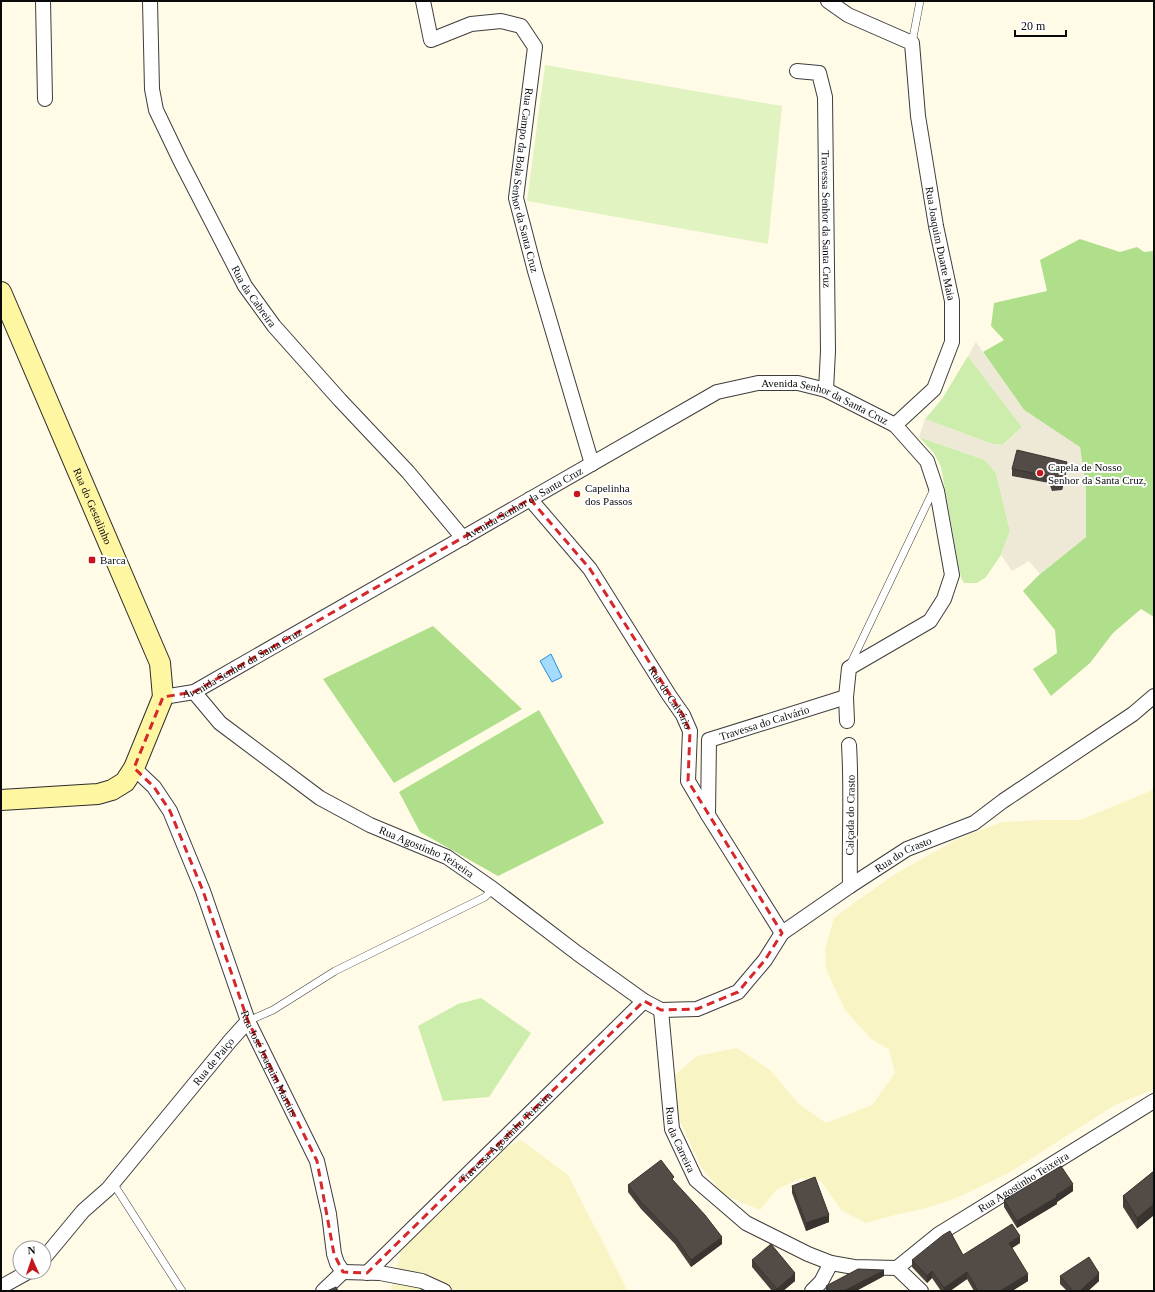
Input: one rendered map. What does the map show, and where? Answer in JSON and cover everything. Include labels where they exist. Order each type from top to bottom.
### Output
[{"type":"street","points":[[43,1],[45,99]]},
{"type":"street","name":"Rua da Cabreira","points":[[150,1],[152,90],[156,110],[245,286],[274,326],[340,400],[408,472],[463,538]]},
{"type":"street","name":"Rua Campo da Bola Senhor da Santa Cruz","points":[[423,1],[431,40],[471,24],[501,21],[521,26],[535,47],[516,198],[535,271],[592,464]]},
{"type":"street","points":[[828,1],[848,15],[912,43]]},
{"type":"street","name":"Rua Joaquim Duarte Maia","points":[[895,425],[934,389],[952,342],[952,301],[936,226],[918,116],[912,43]]},
{"type":"street","name":"Travessa Senhor da Santa Cruz","points":[[797,71],[820,73],[825,97],[828,351],[826,390]]},
{"type":"street","name":"Rua do Gestalinho","points":[[1,292],[160,663],[163,697],[134,768],[125,782],[112,790],[98,794],[1,800]]},
{"type":"street","name":"Avenida Senhor da Santa Cruz","points":[[163,697],[194,692],[716,392],[758,383],[798,383],[826,390],[895,425]]},
{"type":"street","points":[[847,721],[846,697],[849,668],[930,621],[944,599],[952,575],[935,485],[927,461],[895,425]]},
{"type":"street","name":"Rua do Calvário","points":[[530,499],[590,569],[683,715],[690,731],[688,781],[782,933]]},
{"type":"street","name":"Rua Agostinho Teixeira","points":[[194,692],[220,723],[320,798],[370,825],[447,857],[493,889],[577,953],[644,1001],[661,1010]]},
{"type":"street","name":"Rua do Crasto","points":[[661,1010],[697,1009],[738,992],[765,960],[782,933],[907,849],[974,823],[1003,801],[1133,714],[1154,696]]},
{"type":"street","name":"Travessa do Calvário","points":[[708,815],[709,740],[846,697]]},
{"type":"street","name":"Calçada do Crasto","points":[[849,745],[851,771],[850,886]]},
{"type":"street","name":"Rua José Joaquim Martins","points":[[134,768],[154,787],[170,811],[203,891],[248,1021],[317,1161],[329,1214],[334,1254],[343,1272]]},
{"type":"street","name":"Travessa Agostinho Teixeira","points":[[367,1273],[644,1001]]},
{"type":"street","name":"Rua da Carreira","points":[[661,1010],[672,1129],[696,1180],[746,1223],[808,1254],[831,1263],[854,1267],[897,1268]]},
{"type":"street","name":"Rua de Paiço","points":[[52,1248],[83,1211],[108,1189],[248,1021]]},
{"type":"street","name":"Rua Agostinho Teixeira","points":[[897,1268],[939,1234],[1154,1101]]},
{"type":"street","points":[[812,1291],[821,1282],[831,1263]]},
{"type":"street","points":[[897,1268],[921,1291]]},
{"type":"street","points":[[323,1291],[343,1272],[380,1272],[422,1281],[444,1291]]},
{"type":"street","points":[[1,1287],[14,1280]]},
{"type":"lane","name":"Rua Joaquim Duarte Maia","points":[[912,43],[920,1]]},
{"type":"lane","points":[[849,668],[935,485]]},
{"type":"lane","name":"Rua de Paiço","points":[[248,1021],[273,1010],[335,970],[485,897],[493,889]]},
{"type":"lane","points":[[113,1183],[182,1291]]},
{"type":"highlighted area","points":[[530,499],[590,569],[683,715],[690,731],[688,781],[782,933],[765,960],[738,992],[697,1009],[661,1010],[644,1001],[367,1273],[343,1272],[334,1254],[317,1161],[248,1021],[203,891],[170,811],[154,787],[134,768],[163,697],[194,692]]},
{"type":"shaded area","points":[[976,342],[1024,410],[1080,447],[1086,492],[1086,537],[1040,574],[1029,561],[1012,571],[1001,555],[1010,531],[996,473],[985,460],[919,437],[925,419],[992,444],[1004,445],[1022,427],[968,356]],"holes":[[[1067,470],[1052,491],[1049,483],[1013,476]]]},
{"type":"shaded area","points":[[1154,788],[1154,1089],[1115,1105],[1007,1174],[954,1199],[923,1209],[866,1223],[841,1210],[821,1181],[801,1178],[776,1190],[760,1210],[723,1194],[701,1167],[673,1106],[673,1077],[697,1056],[737,1048],[770,1070],[799,1104],[826,1123],[872,1105],[895,1073],[889,1049],[872,1040],[845,1010],[826,969],[825,949],[834,918],[897,873],[957,839],[1002,822],[1080,820],[1148,792]]},
{"type":"shaded area","points":[[521,1140],[568,1175],[628,1291],[392,1291],[391,1289],[403,1244],[477,1162]]},
{"type":"green space","points":[[545,65],[782,106],[768,244],[527,201]]},
{"type":"green space","points":[[1080,239],[1120,252],[1137,247],[1144,252],[1154,251],[1154,617],[1141,609],[1113,633],[1090,663],[1051,696],[1033,669],[1057,653],[1055,630],[1023,591],[1040,574],[1086,537],[1086,492],[1080,448],[1024,410],[983,352],[1004,340],[991,326],[994,303],[1047,291],[1040,260]]},
{"type":"green space","points":[[968,356],[1022,427],[1003,445],[992,444],[925,419],[942,399]]},
{"type":"green space","points":[[919,437],[985,460],[996,473],[1010,531],[1001,555],[986,577],[977,583],[964,583],[961,578],[941,467],[934,453]]},
{"type":"green space","points":[[433,626],[522,709],[394,783],[323,679]]},
{"type":"green space","points":[[539,710],[604,823],[498,876],[420,832],[399,792]]},
{"type":"green space","points":[[481,998],[531,1033],[489,1097],[443,1101],[418,1026],[458,1004]]},
{"type":"water","points":[[551,654],[562,677],[552,682],[540,661]]},
{"type":"building","name":"Capela de Nosso Senhor da Santa Cruz,","points":[[1017,450],[1067,462],[1062,482],[1052,484],[1049,476],[1012,469]]},
{"type":"building","points":[[661,1160],[674,1177],[672,1179],[705,1215],[722,1237],[691,1260],[675,1237],[641,1202],[628,1185]]},
{"type":"building","points":[[1061,1166],[1073,1184],[1056,1195],[1057,1197],[1017,1221],[1004,1200]]},
{"type":"building","points":[[1154,1171],[1154,1204],[1137,1218],[1123,1196]]},
{"type":"building","points":[[815,1177],[829,1215],[806,1223],[792,1186]]},
{"type":"building","points":[[1012,1224],[1020,1236],[1009,1243],[1028,1274],[1000,1291],[978,1291],[967,1272],[944,1288],[932,1271],[927,1276],[912,1260],[950,1231],[963,1255]]},
{"type":"building","points":[[771,1244],[795,1273],[777,1289],[752,1260]]},
{"type":"building","points":[[1089,1257],[1099,1273],[1080,1291],[1073,1291],[1060,1276]]},
{"type":"building","points":[[858,1269],[884,1270],[844,1291],[829,1291],[826,1286]]},
{"type":"building","points":[[336,1287],[338,1291],[327,1291]]},
{"type":"place","name":"Capela de Nosso Senhor da Santa Cruz,","points":[[1040,473]]},
{"type":"place","name":"Capelinha dos Passos","points":[[577,494]]},
{"type":"place","name":"Barca","points":[[92,560]]}]
